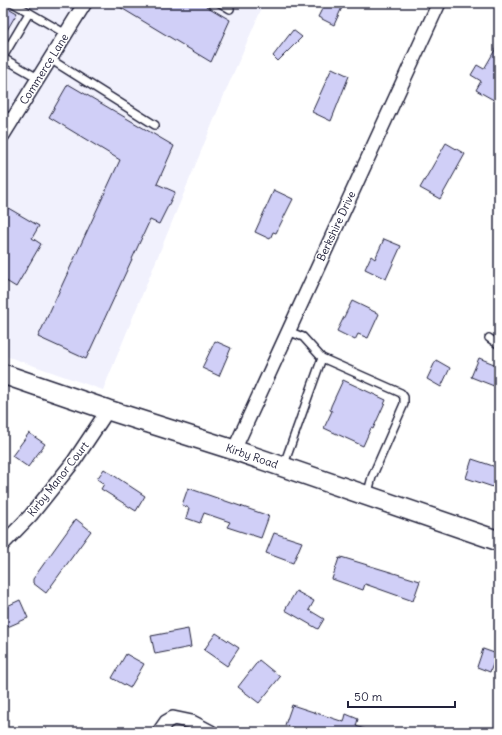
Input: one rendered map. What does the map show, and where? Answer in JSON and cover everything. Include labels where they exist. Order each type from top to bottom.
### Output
[{"type":"main road","name":"Kirby Road","points":[[3,374],[108,410],[234,450],[499,541]]},
{"type":"street","name":"Commerce Lane","points":[[3,135],[8,117],[38,78],[85,3]]},
{"type":"street","name":"Berkshire Drive","points":[[234,450],[439,3]]},
{"type":"street","name":"Kirby Manor Court","points":[[3,544],[31,515],[74,461],[108,410]]},
{"type":"street","points":[[160,732],[166,722],[173,718],[192,722],[211,732]]},
{"type":"lane","points":[[13,3],[66,34]]},
{"type":"lane","points":[[220,3],[230,9]]},
{"type":"lane","points":[[29,12],[3,58],[38,78]]},
{"type":"lane","points":[[50,59],[155,125]]},
{"type":"lane","points":[[288,331],[304,338],[322,358],[390,386],[401,393],[404,397],[404,404],[372,477],[367,496]]},
{"type":"lane","points":[[488,338],[499,345]]},
{"type":"lane","points":[[283,467],[322,358]]},
{"type":"shaded area","points":[[3,3],[264,3],[227,88],[103,390],[3,355]]},
{"type":"building","points":[[113,3],[201,3],[230,20],[211,62]]},
{"type":"building","points":[[325,3],[344,3],[334,25],[318,17]]},
{"type":"building","points":[[3,5],[17,13],[3,37]]},
{"type":"building","points":[[293,30],[302,37],[278,61],[273,56]]},
{"type":"building","points":[[499,43],[499,103],[476,90],[481,81],[471,75],[477,65],[484,69]]},
{"type":"building","points":[[332,68],[349,76],[331,121],[312,112]]},
{"type":"building","points":[[68,84],[174,146],[157,184],[175,192],[159,224],[150,220],[86,359],[38,337],[120,160],[49,117]]},
{"type":"building","points":[[446,143],[465,154],[440,199],[420,188]]},
{"type":"building","points":[[274,190],[293,199],[276,233],[273,232],[270,239],[255,232]]},
{"type":"building","points":[[3,205],[39,226],[32,238],[41,244],[16,287],[3,279]]},
{"type":"building","points":[[384,239],[401,246],[386,279],[365,269],[371,256],[375,259]]},
{"type":"building","points":[[352,301],[379,314],[368,338],[358,334],[355,340],[337,331]]},
{"type":"building","points":[[215,341],[231,348],[219,376],[202,368]]},
{"type":"building","points":[[479,358],[499,366],[499,388],[471,377]]},
{"type":"building","points":[[436,360],[450,368],[441,387],[427,379]]},
{"type":"building","points":[[343,380],[386,400],[373,429],[371,428],[363,446],[324,428],[332,411],[330,410],[331,406]]},
{"type":"building","points":[[29,433],[45,444],[28,467],[12,456]]},
{"type":"building","points":[[472,459],[499,468],[499,489],[466,478]]},
{"type":"building","points":[[104,469],[145,496],[136,511],[101,489],[104,484],[97,479]]},
{"type":"building","points":[[188,488],[269,516],[261,538],[227,527],[230,522],[204,513],[200,523],[186,518],[189,508],[182,505]]},
{"type":"building","points":[[76,519],[91,531],[46,593],[33,583],[33,579]]},
{"type":"building","points":[[274,533],[302,542],[293,563],[266,553]]},
{"type":"building","points":[[341,557],[420,581],[413,601],[365,584],[363,590],[332,579],[339,558],[341,559]]},
{"type":"building","points":[[296,591],[314,601],[309,610],[324,619],[318,629],[285,610]]},
{"type":"building","points":[[20,600],[28,618],[3,629],[3,608]]},
{"type":"building","points":[[188,629],[191,647],[155,654],[151,636]]},
{"type":"building","points":[[216,633],[239,648],[227,666],[204,650]]},
{"type":"building","points":[[483,649],[497,654],[490,672],[477,667]]},
{"type":"building","points":[[126,654],[144,664],[130,688],[112,678]]},
{"type":"building","points":[[259,660],[280,677],[259,703],[238,687]]},
{"type":"building","points":[[292,705],[344,722],[346,714],[358,719],[356,726],[367,730],[367,732],[306,732],[285,725]]}]
